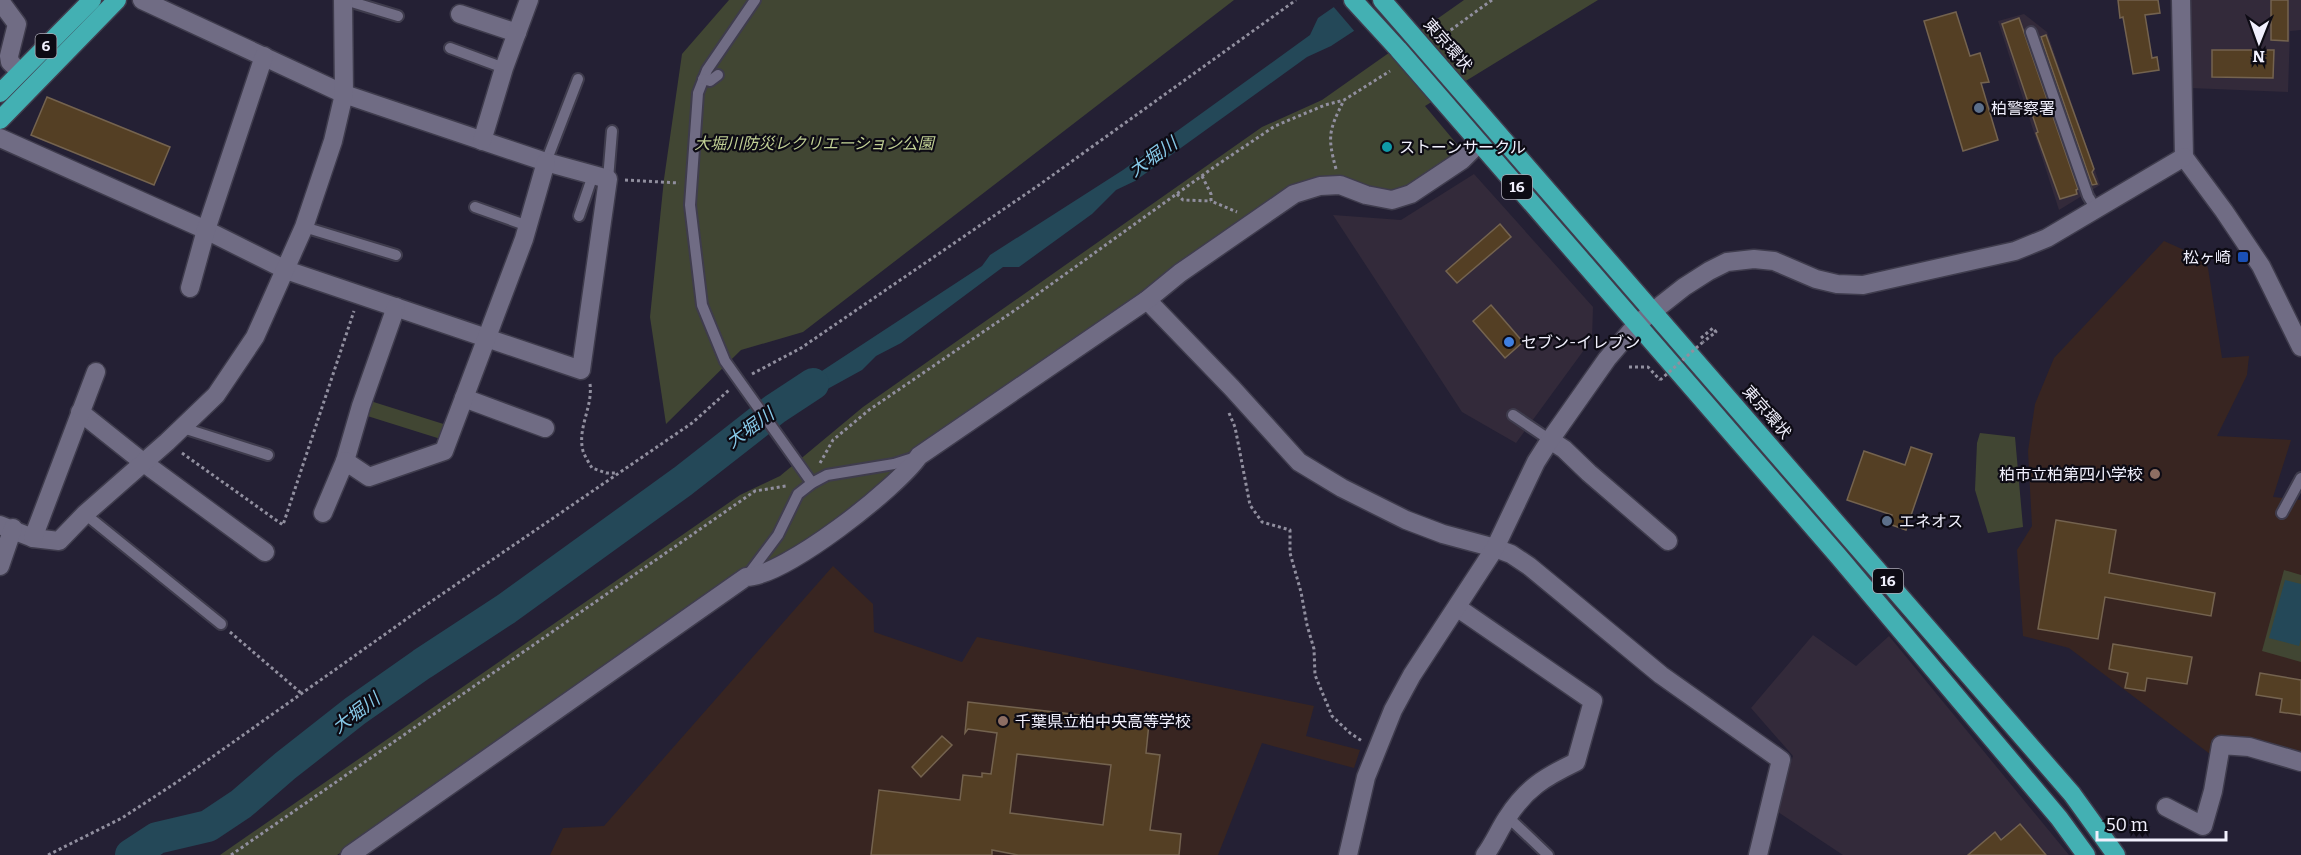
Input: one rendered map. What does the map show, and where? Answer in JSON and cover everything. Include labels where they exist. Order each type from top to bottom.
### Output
[{"type":"highway","name":"6","points":[[0,93],[92,0]]},
{"type":"highway","name":"6","points":[[0,120],[117,0]]},
{"type":"highway","name":"16","points":[[1353,0],[1637,324],[1976,719],[2059,818],[2086,855]]},
{"type":"highway","name":"東京環状","points":[[1382,0],[2064,786],[2116,855]]},
{"type":"street","points":[[0,138],[206,230],[286,270],[581,370],[601,177],[546,162],[344,94],[142,0]]},
{"type":"street","points":[[0,566],[7,526],[33,538],[59,541],[85,514],[183,428],[216,395],[255,337],[304,227],[333,141],[344,94],[344,0]]},
{"type":"street","points":[[482,141],[504,68],[529,0]]},
{"type":"street","points":[[2181,0],[2184,157],[2261,266],[2301,347]]},
{"type":"street","points":[[0,1],[17,24],[9,56],[10,62],[20,72]]},
{"type":"street","points":[[460,14],[517,33]]},
{"type":"street","points":[[190,288],[206,230],[264,56]]},
{"type":"street","points":[[350,855],[746,577],[767,573],[862,513],[910,469],[919,456],[1147,300],[1180,273],[1294,194],[1320,186],[1340,185],[1366,195],[1392,200],[1411,194],[1462,160],[1479,143]]},
{"type":"street","points":[[1348,855],[1362,790],[1393,710],[1412,675],[1458,608],[1495,548],[1536,462],[1550,440],[1607,359],[1637,324],[1684,287],[1727,262],[1754,259],[1774,261],[1816,279],[1837,284],[1863,285],[2015,251],[2047,238],[2184,157]]},
{"type":"street","points":[[345,461],[369,477],[444,451],[528,226],[546,162]]},
{"type":"street","points":[[1147,300],[1299,462],[1342,488],[1406,520],[1443,534],[1511,554],[1529,566],[1661,675],[1781,760],[1758,855]]},
{"type":"street","points":[[323,513],[345,461],[361,406],[396,307]]},
{"type":"street","points":[[33,538],[96,372]]},
{"type":"street","points":[[464,398],[544,428]]},
{"type":"street","points":[[80,412],[144,463],[265,552]]},
{"type":"street","points":[[1550,440],[1564,449],[1668,541]]},
{"type":"street","points":[[1458,608],[1593,701],[1576,762],[1547,776],[1529,789],[1508,817],[1485,855]]},
{"type":"street","points":[[2166,807],[2203,826],[2213,791],[2221,745],[2249,747],[2301,762]]},
{"type":"lane","points":[[344,0],[398,16]]},
{"type":"lane","points":[[755,0],[707,70],[698,93],[690,205],[702,305],[725,361],[812,483]]},
{"type":"lane","points":[[2031,32],[2088,196],[2096,209]]},
{"type":"lane","points":[[450,48],[504,68]]},
{"type":"lane","points":[[703,79],[710,81],[718,75]]},
{"type":"lane","points":[[546,162],[578,80]]},
{"type":"lane","points":[[579,216],[601,177],[612,131]]},
{"type":"lane","points":[[475,207],[528,226]]},
{"type":"lane","points":[[304,227],[396,255]]},
{"type":"lane","points":[[1513,415],[1550,440]]},
{"type":"lane","points":[[183,428],[268,455]]},
{"type":"lane","points":[[746,577],[778,535],[798,494],[812,483],[827,476],[894,464],[919,456]]},
{"type":"lane","points":[[2282,513],[2301,478]]},
{"type":"lane","points":[[85,514],[220,624]]},
{"type":"lane","points":[[1508,817],[1548,855]]},
{"type":"path","points":[[48,855],[122,818],[177,782],[301,693],[692,423],[740,385],[801,348],[1039,185],[1296,0]]},
{"type":"path","points":[[1441,37],[1492,0]]},
{"type":"path","points":[[1340,185],[1331,150],[1331,126],[1344,100]]},
{"type":"path","points":[[1202,176],[1211,194],[1211,201]]},
{"type":"path","points":[[601,177],[693,183]]},
{"type":"path","points":[[1176,195],[1183,200],[1211,201],[1247,216],[1253,223]]},
{"type":"path","points":[[167,442],[284,525],[359,295]]},
{"type":"path","points":[[1629,367],[1647,367],[1660,380],[1702,340]]},
{"type":"path","points":[[581,370],[591,384],[591,400],[582,432],[583,452],[592,468],[617,474]]},
{"type":"path","points":[[1227,407],[1235,428],[1250,505],[1262,522],[1290,530],[1290,554],[1314,649],[1315,675],[1332,716],[1350,733],[1377,748]]},
{"type":"path","points":[[220,624],[301,693]]},
{"type":"shaded area","points":[[2191,0],[2301,0],[2301,30],[2290,31],[2288,92],[2190,88]]},
{"type":"shaded area","points":[[2024,14],[2047,32],[2100,185],[2059,210],[1998,21]]},
{"type":"shaded area","points":[[1474,174],[1593,307],[1592,339],[1516,443],[1462,412],[1333,215],[1401,220]]},
{"type":"shaded area","name":"柏市立柏第四小学校","points":[[2164,241],[2202,258],[2208,268],[2222,358],[2249,356],[2247,375],[2217,436],[2291,440],[2273,497],[2301,500],[2301,753],[2287,747],[2215,736],[2210,754],[2069,648],[2023,636],[2017,550],[2032,526],[2028,451],[2035,404],[2054,358]]},
{"type":"shaded area","name":"千葉県立柏中央高等学校","points":[[833,566],[873,604],[874,632],[962,662],[977,637],[1314,706],[1306,736],[1360,750],[1354,768],[1262,743],[1218,855],[550,855],[563,828],[604,826]]},
{"type":"shaded area","points":[[1813,635],[1856,666],[1889,636],[2069,855],[1843,855],[1775,810],[1793,756],[1751,708]]},
{"type":"green space","name":"大堀川防災レクリエーション公園","points":[[729,0],[1234,0],[803,332],[741,350],[666,424],[650,317],[664,179],[682,54]]},
{"type":"green space","points":[[1464,0],[1598,0],[1425,106],[1461,149],[1408,189],[1384,193],[1330,179],[1119,308],[1053,356],[864,503],[337,855],[220,855],[740,495],[780,476],[863,407],[1262,127],[1322,100]]},
{"type":"green space","points":[[364,399],[453,427],[447,441],[361,414]]},
{"type":"green space","points":[[1980,433],[2015,437],[2023,527],[1988,533],[1975,490],[1977,443]]},
{"type":"green space","points":[[2284,570],[2301,575],[2301,662],[2262,651]]},
{"type":"water","points":[[1344,0],[1401,0],[1331,46],[1307,57],[1135,181],[1116,190],[1092,214],[1019,267],[1003,267],[901,343],[876,356],[862,370],[782,414],[773,403],[982,266],[990,255],[1123,170],[1310,35],[1318,18]]},
{"type":"water","points":[[2285,580],[2301,584],[2299,646],[2269,638]]},
{"type":"pier","points":[[1339,0],[1404,0],[1356,33],[1332,5]]},
{"type":"building","points":[[2118,0],[2158,0],[2160,13],[2145,15],[2152,58],[2157,57],[2159,70],[2133,74]]},
{"type":"building","points":[[2271,0],[2288,0],[2288,41],[2271,40]]},
{"type":"building","points":[[1956,12],[1970,56],[1980,53],[1989,82],[1981,83],[1998,140],[1963,151],[1924,21]]},
{"type":"building","points":[[2019,18],[2078,189],[2077,194],[2060,199],[2036,133],[2038,132],[2002,24]]},
{"type":"building","points":[[2046,35],[2094,169],[2092,172],[2097,184],[2092,185],[2041,37]]},
{"type":"building","points":[[2212,50],[2274,50],[2273,78],[2212,77]]},
{"type":"building","points":[[47,97],[170,147],[154,185],[31,135]]},
{"type":"building","points":[[1500,224],[1511,237],[1457,283],[1446,271]]},
{"type":"building","points":[[1491,305],[1523,342],[1505,358],[1473,321]]},
{"type":"building","points":[[1911,447],[1932,454],[1906,530],[1889,524],[1892,515],[1847,500],[1864,451],[1905,465]]},
{"type":"building","points":[[2056,520],[2116,530],[2109,573],[2215,593],[2211,616],[2105,597],[2098,639],[2038,629]]},
{"type":"building","points":[[2113,644],[2192,657],[2187,684],[2147,678],[2145,691],[2125,688],[2128,673],[2109,669]]},
{"type":"building","points":[[2260,673],[2301,680],[2301,715],[2280,712],[2282,699],[2256,695]]},
{"type":"building","points":[[968,702],[1149,723],[1146,753],[1160,755],[1150,830],[1181,834],[1179,855],[1018,855],[992,850],[992,855],[871,855],[879,790],[960,800],[963,775],[982,777],[982,773],[991,774],[997,733],[968,729],[965,733]],"holes":[[[1017,754],[1111,765],[1103,825],[1010,813]]]},
{"type":"building","points":[[942,736],[952,745],[921,777],[912,767]]},
{"type":"building","points":[[2020,824],[2046,855],[1968,855],[1995,832],[2001,840]]},
{"type":"waterway","name":"大堀川","points":[[131,855],[157,838],[208,826],[241,804],[355,711],[506,609],[683,481],[775,409],[813,384]]},
{"type":"place","name":"柏警察署","points":[[1979,108]]},
{"type":"place","name":"ストーンサークル","points":[[1387,147]]},
{"type":"place","name":"松ヶ崎","points":[[2243,257]]},
{"type":"place","name":"セブン-イレブン","points":[[1509,342]]},
{"type":"place","name":"柏市立柏第四小学校","points":[[2155,474]]},
{"type":"place","name":"エネオス","points":[[1887,521]]},
{"type":"place","name":"千葉県立柏中央高等学校","points":[[1003,721]]}]
